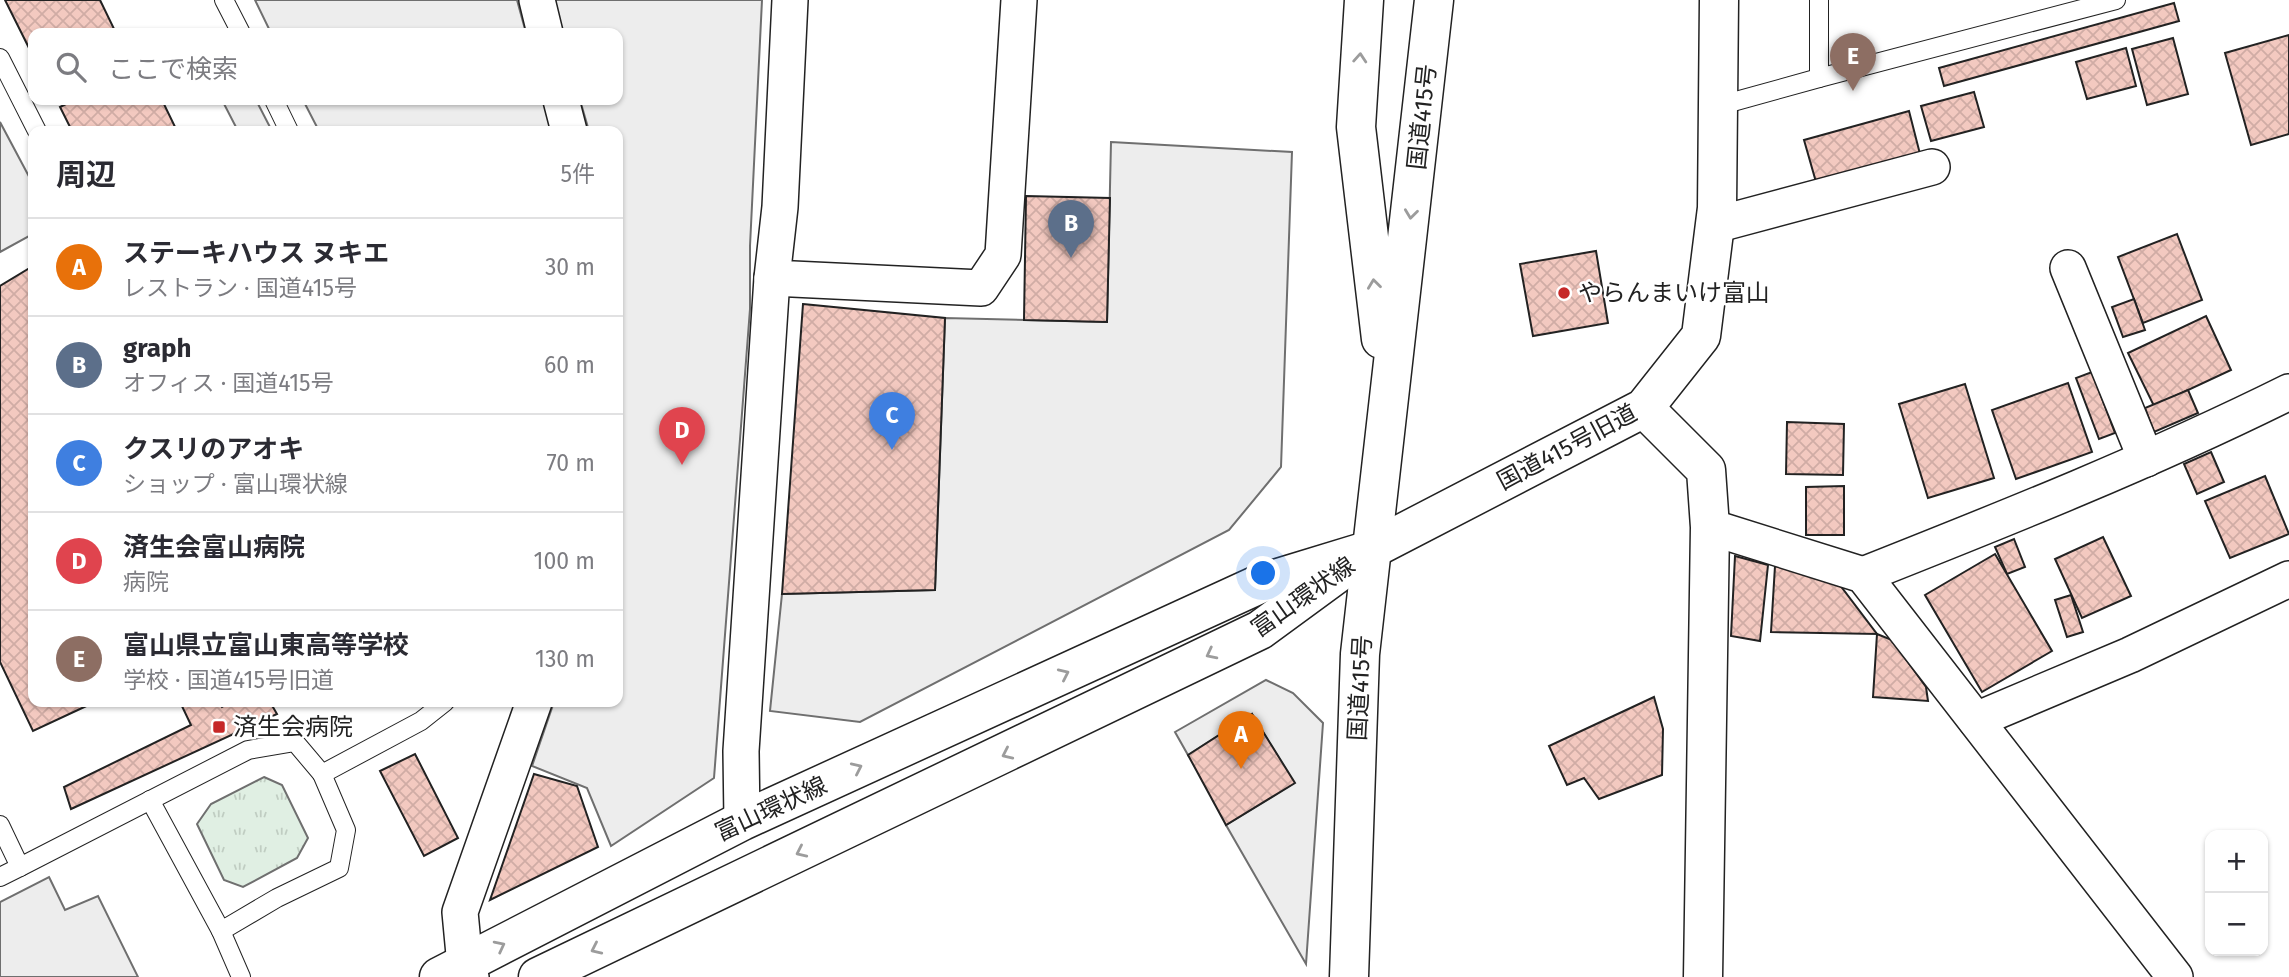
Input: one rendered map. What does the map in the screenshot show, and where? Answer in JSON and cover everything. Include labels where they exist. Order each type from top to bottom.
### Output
[{"type":"main road","name":"国道415号","points":[[1364,0],[1356,127],[1388,401]]},
{"type":"main road","name":"国道415号","points":[[1349,977],[1360,654],[1370,550],[1423,119],[1434,0]]},
{"type":"main road","name":"国道415号旧道","points":[[1370,550],[1644,408],[1701,336],[1715,225],[1719,0]]},
{"type":"main road","points":[[1644,408],[1706,470],[1710,527],[1703,977]]},
{"type":"main road","name":"富山環状線","points":[[458,973],[742,821],[1262,583],[1370,550]]},
{"type":"main road","name":"富山環状線","points":[[538,977],[1260,630],[1370,550]]},
{"type":"street","points":[[537,0],[544,28]]},
{"type":"street","points":[[742,821],[741,751],[772,278],[780,207],[790,0]]},
{"type":"street","points":[[772,278],[981,288],[1003,255],[1019,0]]},
{"type":"street","points":[[562,105],[568,126]]},
{"type":"street","points":[[1715,225],[1931,167]]},
{"type":"street","points":[[2068,268],[2146,459]]},
{"type":"street","points":[[1863,575],[2146,459],[2289,392]]},
{"type":"street","points":[[1710,527],[1863,575],[2175,977]]},
{"type":"street","points":[[1976,720],[2130,655],[2289,579]]},
{"type":"street","points":[[458,973],[460,912],[532,707]]},
{"type":"lane","points":[[224,0],[238,28]]},
{"type":"lane","points":[[1819,0],[1819,78]]},
{"type":"lane","points":[[1718,106],[2116,0]]},
{"type":"lane","points":[[0,58],[34,126]]},
{"type":"lane","points":[[276,105],[287,126]]},
{"type":"lane","points":[[322,774],[421,721],[439,707]]},
{"type":"lane","points":[[0,877],[248,750],[295,742],[322,774],[346,830],[340,868],[277,898],[221,931]]},
{"type":"lane","points":[[150,800],[221,931],[241,977]]},
{"type":"lane","points":[[0,825],[20,867]]},
{"type":"green space","points":[[264,777],[282,785],[308,838],[297,858],[243,887],[224,880],[197,824],[211,804]]},
{"type":"shaded area","points":[[255,0],[517,0],[525,28],[269,28]]},
{"type":"shaded area","points":[[554,0],[762,0],[750,246],[750,309],[714,778],[611,846],[587,788],[532,766],[552,707],[623,707],[623,126],[588,126],[581,105],[623,105],[623,28],[562,28]]},
{"type":"shaded area","points":[[225,105],[259,105],[269,126],[235,126]]},
{"type":"shaded area","points":[[306,105],[545,105],[551,126],[316,126]]},
{"type":"shaded area","points":[[0,122],[28,175],[28,237],[0,252]]},
{"type":"shaded area","points":[[1111,142],[1292,152],[1281,467],[1229,530],[860,722],[770,711],[782,594],[935,590],[945,318],[1107,322]]},
{"type":"shaded area","points":[[1266,680],[1293,693],[1323,723],[1306,964],[1226,825],[1294,783],[1252,714],[1188,755],[1175,732]]},
{"type":"shaded area","points":[[49,877],[65,910],[98,896],[138,977],[0,977],[0,902]]},
{"type":"building","points":[[5,0],[100,0],[114,28],[28,28],[28,46]]},
{"type":"building","points":[[2174,3],[2179,21],[1944,86],[1939,68]]},
{"type":"building","points":[[2289,35],[2289,134],[2251,145],[2225,53]]},
{"type":"building","points":[[2173,38],[2188,94],[2147,105],[2132,49]]},
{"type":"building","points":[[2126,48],[2136,86],[2087,99],[2076,62]]},
{"type":"building","points":[[1974,92],[1984,127],[1931,141],[1921,106]]},
{"type":"building","points":[[164,105],[175,126],[70,126],[60,107]]},
{"type":"building","points":[[1909,111],[1920,154],[1816,182],[1804,140]]},
{"type":"building","points":[[1026,196],[1110,198],[1107,322],[1024,320]]},
{"type":"building","points":[[2177,234],[2202,300],[2143,323],[2118,257]]},
{"type":"building","name":"やらんまいけ富山","points":[[1596,251],[1608,323],[1533,336],[1520,264]]},
{"type":"building","points":[[28,269],[28,707],[84,707],[33,731],[0,662],[0,286]]},
{"type":"building","points":[[2134,299],[2145,330],[2123,337],[2112,307]]},
{"type":"building","points":[[803,304],[945,318],[935,590],[782,594]]},
{"type":"building","points":[[2206,316],[2231,370],[2154,406],[2128,353]]},
{"type":"building","points":[[2092,372],[2115,433],[2099,439],[2076,378]]},
{"type":"building","points":[[2068,383],[2092,452],[2016,479],[1992,410]]},
{"type":"building","points":[[1965,384],[1994,478],[1928,498],[1899,404]]},
{"type":"building","points":[[2188,390],[2198,413],[2154,432],[2145,408]]},
{"type":"building","points":[[1787,422],[1844,424],[1843,475],[1786,474]]},
{"type":"building","points":[[2211,452],[2224,482],[2197,494],[2184,464]]},
{"type":"building","points":[[2265,476],[2289,534],[2230,558],[2205,501]]},
{"type":"building","points":[[1844,486],[1844,535],[1806,535],[1806,487]]},
{"type":"building","points":[[2103,537],[2131,596],[2082,618],[2055,559]]},
{"type":"building","points":[[2014,539],[2025,567],[2007,574],[1995,547]]},
{"type":"building","points":[[1995,554],[2052,651],[1982,692],[1925,595]]},
{"type":"building","points":[[1735,556],[1768,565],[1760,641],[1731,636]]},
{"type":"building","points":[[1775,566],[1833,576],[1877,634],[1771,632]]},
{"type":"building","points":[[2071,595],[2083,632],[2067,637],[2055,600]]},
{"type":"building","points":[[1877,634],[1892,640],[1926,687],[1928,701],[1873,697]]},
{"type":"building","points":[[1654,697],[1663,729],[1662,775],[1599,799],[1584,778],[1567,785],[1549,746]]},
{"type":"building","points":[[182,707],[273,707],[277,714],[71,809],[64,787],[191,725]]},
{"type":"building","points":[[1252,714],[1295,783],[1226,825],[1188,755]]},
{"type":"building","points":[[415,754],[458,838],[424,856],[380,771]]},
{"type":"building","points":[[534,774],[577,786],[598,847],[490,900]]},
{"type":"place","name":"富山県立富山東高等学校","points":[[1853,91]]},
{"type":"place","name":"graph","points":[[1071,258]]},
{"type":"place","name":"やらんまいけ富山","points":[[1564,293]]},
{"type":"place","name":"クスリのアオキ","points":[[892,450]]},
{"type":"place","name":"済生会富山病院","points":[[682,465]]},
{"type":"place","name":"済生会病院","points":[[219,727]]},
{"type":"place","name":"ステーキハウス ヌキエ","points":[[1241,769]]}]
